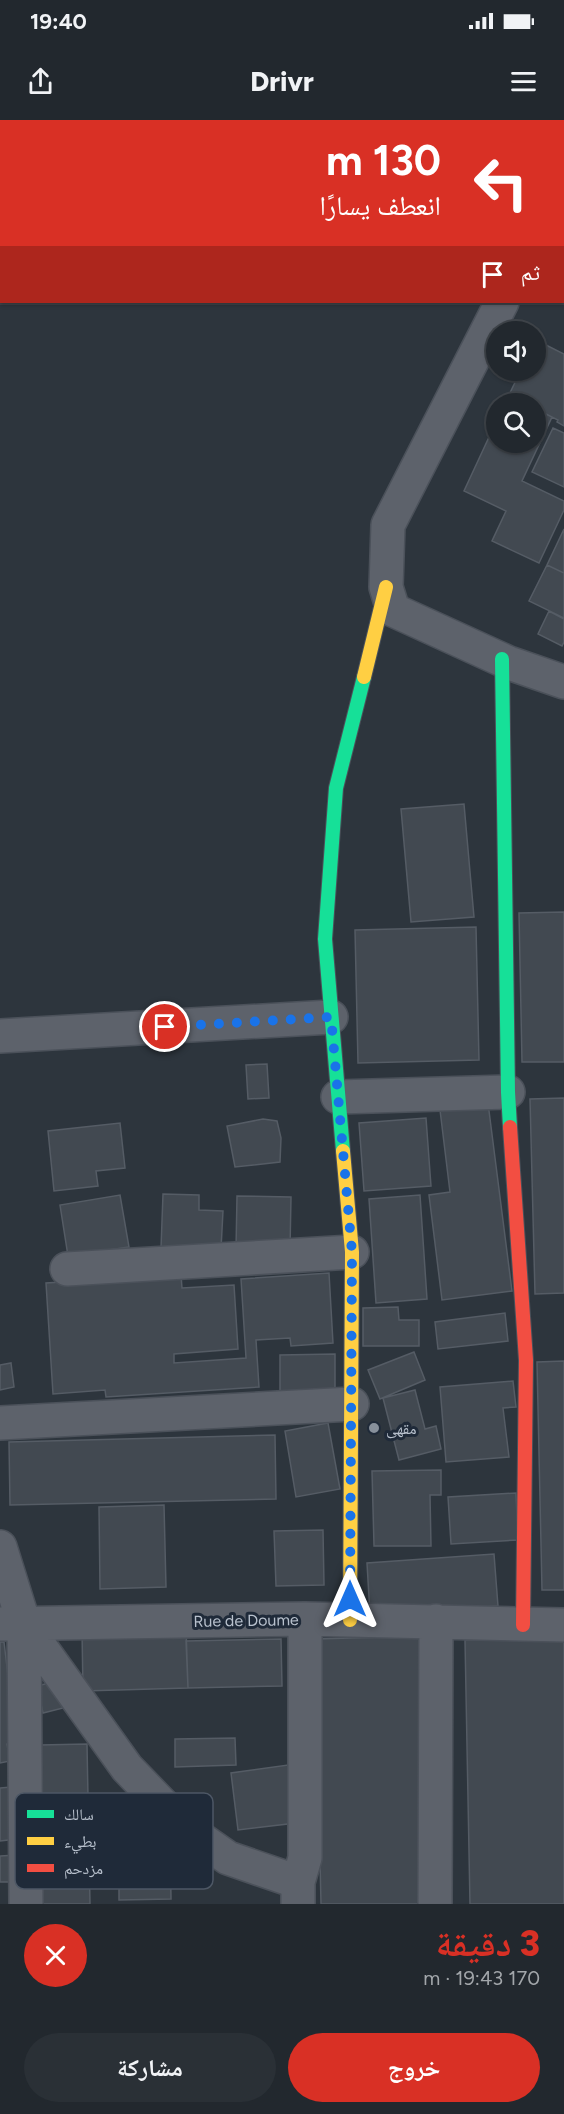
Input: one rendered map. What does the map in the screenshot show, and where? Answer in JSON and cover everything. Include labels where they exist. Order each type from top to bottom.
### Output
[{"type":"street","points":[[350,1620],[352,1252],[325,939],[336,788],[386,587],[388,525],[501,303]]},
{"type":"street","points":[[386,587],[393,610],[502,659],[564,682]]},
{"type":"street","points":[[502,659],[508,1092],[526,1360],[523,1625]]},
{"type":"street","points":[[0,1036],[331,1017]]},
{"type":"street","points":[[338,1097],[508,1092]]},
{"type":"street","points":[[67,1269],[352,1252]]},
{"type":"street","points":[[0,1423],[352,1404]]},
{"type":"street","points":[[0,1548],[12,1624],[20,1793]]},
{"type":"street","points":[[213,1847],[228,1858],[298,1893],[305,1858],[305,1619]]},
{"type":"street","name":"Rue de Doume","points":[[12,1624],[305,1619],[564,1625]]},
{"type":"street","points":[[435,1904],[436,1621]]},
{"type":"street","points":[[12,1624],[127,1768],[152,1793]]},
{"type":"street","points":[[25,1889],[26,1904]]},
{"type":"building","points":[[546,345],[564,354],[564,426],[546,414],[546,393],[510,393],[516,381],[546,381]]},
{"type":"building","points":[[546,414],[552,417],[546,430]]},
{"type":"building","points":[[553,428],[564,433],[564,487],[532,472],[541,453],[546,453],[546,443]]},
{"type":"building","points":[[486,444],[486,453],[535,453],[522,481],[564,501],[564,510],[539,563],[492,541],[506,511],[464,491]]},
{"type":"building","points":[[564,529],[564,573],[547,565]]},
{"type":"building","points":[[547,565],[564,573],[564,618],[529,601]]},
{"type":"building","points":[[549,611],[564,619],[562,646],[538,634]]},
{"type":"building","points":[[464,804],[474,917],[411,922],[401,809]]},
{"type":"building","points":[[564,912],[564,1062],[522,1062],[519,913]]},
{"type":"building","points":[[476,927],[479,1060],[358,1063],[355,930]]},
{"type":"building","points":[[267,1064],[269,1098],[248,1099],[246,1065]]},
{"type":"building","points":[[564,1098],[564,1293],[535,1294],[530,1099]]},
{"type":"building","points":[[488,1103],[512,1291],[442,1300],[429,1195],[450,1192],[440,1110]]},
{"type":"building","points":[[426,1118],[431,1186],[364,1191],[359,1123]]},
{"type":"building","points":[[263,1119],[277,1121],[281,1138],[280,1162],[235,1167],[227,1126]]},
{"type":"building","points":[[120,1123],[125,1168],[96,1171],[98,1186],[54,1191],[48,1131]]},
{"type":"building","points":[[163,1194],[199,1195],[199,1210],[223,1211],[221,1249],[161,1248]]},
{"type":"building","points":[[120,1195],[129,1247],[68,1256],[60,1205]]},
{"type":"building","points":[[420,1195],[427,1299],[376,1303],[369,1199]]},
{"type":"building","points":[[237,1196],[291,1197],[290,1249],[236,1249]]},
{"type":"building","points":[[329,1273],[333,1343],[291,1346],[290,1338],[256,1340],[259,1387],[106,1397],[105,1390],[53,1394],[46,1283],[181,1275],[182,1288],[234,1285],[238,1349],[174,1354],[174,1363],[246,1358],[241,1279]]},
{"type":"building","points":[[398,1307],[399,1320],[419,1320],[419,1346],[363,1346],[363,1308]]},
{"type":"building","points":[[505,1313],[508,1341],[438,1349],[435,1322]]},
{"type":"building","points":[[414,1352],[425,1380],[380,1399],[368,1370]]},
{"type":"building","points":[[335,1354],[335,1392],[280,1392],[280,1355]]},
{"type":"building","points":[[564,1361],[564,1590],[542,1590],[537,1362]]},
{"type":"building","points":[[11,1363],[14,1387],[0,1390],[0,1365]]},
{"type":"building","points":[[513,1381],[516,1407],[503,1408],[509,1457],[446,1462],[440,1387]]},
{"type":"building","points":[[415,1390],[425,1429],[436,1426],[441,1449],[399,1460],[383,1398]]},
{"type":"building","points":[[328,1423],[340,1489],[296,1497],[285,1431]]},
{"type":"building","points":[[275,1435],[276,1499],[10,1505],[9,1442]]},
{"type":"building","points":[[441,1470],[441,1495],[430,1495],[431,1546],[374,1546],[372,1471]]},
{"type":"building","points":[[516,1493],[518,1540],[451,1544],[448,1497]]},
{"type":"building","points":[[164,1505],[166,1587],[100,1589],[99,1507]]},
{"type":"building","points":[[323,1530],[324,1585],[276,1586],[274,1531]]},
{"type":"building","points":[[494,1554],[498,1606],[370,1615],[367,1563]]},
{"type":"building","points":[[186,1628],[188,1688],[83,1691],[82,1631]]},
{"type":"building","points":[[424,1636],[430,1904],[321,1904],[315,1639]]},
{"type":"building","points":[[564,1637],[564,1904],[470,1904],[465,1640]]},
{"type":"building","points":[[281,1639],[282,1686],[188,1688],[186,1641]]},
{"type":"building","points":[[0,1642],[4,1642],[16,1742],[7,1744],[10,1761],[0,1763]]},
{"type":"building","points":[[57,1681],[63,1708],[43,1713],[37,1686]]},
{"type":"building","points":[[235,1738],[236,1765],[175,1767],[175,1739]]},
{"type":"building","points":[[87,1744],[88,1793],[41,1793],[40,1745]]},
{"type":"building","points":[[288,1765],[296,1823],[238,1830],[231,1773]]},
{"type":"building","points":[[11,1787],[15,1839],[0,1841],[0,1788]]},
{"type":"building","points":[[15,1855],[15,1882],[0,1882],[0,1856]]},
{"type":"building","points":[[43,1889],[90,1889],[90,1904],[43,1904]]},
{"type":"building","points":[[119,1889],[171,1889],[171,1899],[119,1900]]},
{"type":"traffic: fast","points":[[502,659],[510,1127]]},
{"type":"traffic: fast","points":[[343,1151],[325,939],[336,788],[364,677]]},
{"type":"traffic: slow","points":[[364,677],[386,587]]},
{"type":"traffic: slow","points":[[343,1151],[352,1252],[350,1620]]},
{"type":"traffic: jam","points":[[510,1127],[526,1360],[523,1625]]},
{"type":"place","name":"مقهى","points":[[374,1428]]},
{"type":"route","points":[[165,1027],[331,1017],[352,1252],[350,1599]]}]
